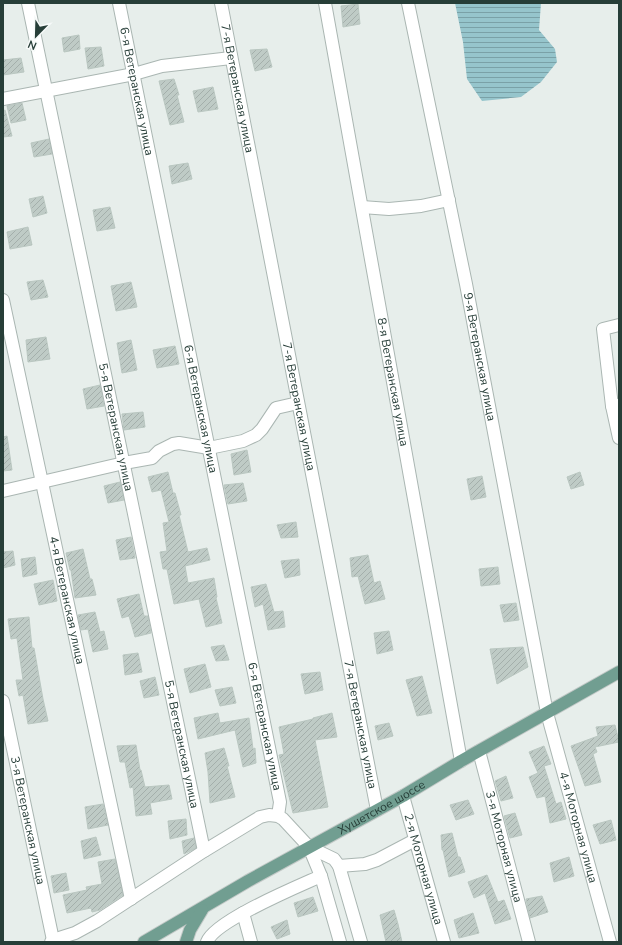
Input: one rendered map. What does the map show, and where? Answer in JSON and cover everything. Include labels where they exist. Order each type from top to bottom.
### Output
[{"type":"main road","name":"Хушетское шоссе","points":[[144,942],[165,936],[204,907],[309,847],[403,796],[547,712],[619,674]]},
{"type":"main road","points":[[186,942],[204,907]]},
{"type":"street","name":"5-я Ветеранская улица","points":[[28,3],[204,851]]},
{"type":"street","name":"6-я Ветеранская улица","points":[[119,3],[280,802],[278,816]]},
{"type":"street","name":"7-я Ветеранская улица","points":[[221,3],[377,810]]},
{"type":"street","name":"8-я Ветеранская улица","points":[[325,3],[461,761]]},
{"type":"street","name":"9-я Ветеранская улица","points":[[408,3],[449,200],[547,712]]},
{"type":"street","points":[[3,99],[134,74],[162,66],[231,58]]},
{"type":"street","points":[[362,207],[389,209],[421,206],[449,200]]},
{"type":"street","name":"4-я Ветеранская улица","points":[[3,300],[131,899]]},
{"type":"street","points":[[619,326],[603,329],[616,406],[619,438]]},
{"type":"street","points":[[3,491],[152,458],[159,451],[173,444],[179,443],[209,448],[250,438],[262,429],[276,408],[298,403]]},
{"type":"street","name":"3-я Ветеранская улица","points":[[3,701],[52,941]]},
{"type":"street","name":"4-я Моторная улица","points":[[547,712],[610,942]]},
{"type":"street","name":"3-я Моторная улица","points":[[479,751],[529,942]]},
{"type":"street","name":"2-я Моторная улица","points":[[403,796],[444,942]]},
{"type":"street","points":[[52,941],[75,933],[131,899],[204,851],[260,817],[269,815],[278,816],[290,826],[309,847],[321,876],[340,942]]},
{"type":"street","points":[[339,866],[365,864],[377,860],[415,840]]},
{"type":"street","points":[[309,847],[334,859],[339,866],[361,942]]},
{"type":"street","points":[[207,942],[208,938],[243,913],[321,876]]},
{"type":"street","points":[[243,913],[251,942]]},
{"type":"water","points":[[455,3],[541,3],[539,30],[555,49],[557,62],[541,82],[521,97],[482,101],[467,79],[463,42]]},
{"type":"building","points":[[358,4],[360,24],[343,27],[341,6]]},
{"type":"building","points":[[79,35],[80,49],[64,52],[62,38]]},
{"type":"building","points":[[101,47],[104,66],[88,69],[85,48]]},
{"type":"building","points":[[267,49],[272,67],[255,71],[250,50]]},
{"type":"building","points":[[21,58],[24,72],[3,75],[3,60]]},
{"type":"building","points":[[174,79],[179,95],[177,95],[184,122],[170,125],[159,81]]},
{"type":"building","points":[[213,87],[218,109],[198,112],[193,91]]},
{"type":"building","points":[[22,103],[26,120],[11,123],[7,106]]},
{"type":"building","points":[[5,110],[12,136],[3,137],[3,111]]},
{"type":"building","points":[[49,139],[52,154],[34,157],[31,143]]},
{"type":"building","points":[[188,163],[192,179],[172,184],[169,166]]},
{"type":"building","points":[[43,196],[47,213],[33,217],[29,199]]},
{"type":"building","points":[[110,207],[115,228],[97,231],[93,210]]},
{"type":"building","points":[[28,227],[32,245],[10,249],[7,232]]},
{"type":"building","points":[[43,280],[48,297],[31,300],[27,282]]},
{"type":"building","points":[[131,282],[137,307],[116,311],[111,286]]},
{"type":"building","points":[[46,337],[50,359],[28,362],[26,340]]},
{"type":"building","points":[[131,340],[137,370],[122,373],[117,343]]},
{"type":"building","points":[[175,346],[179,364],[157,368],[153,350]]},
{"type":"building","points":[[100,385],[104,406],[87,409],[83,389]]},
{"type":"building","points":[[143,412],[145,427],[124,430],[122,414]]},
{"type":"building","points":[[7,436],[12,470],[3,471],[3,437]]},
{"type":"building","points":[[247,450],[251,472],[234,475],[231,454]]},
{"type":"building","points":[[168,472],[173,493],[175,493],[181,515],[179,515],[188,552],[207,548],[210,560],[185,566],[188,583],[214,578],[216,598],[222,623],[206,627],[199,599],[174,604],[167,569],[163,569],[160,552],[167,551],[163,523],[169,522],[161,490],[152,492],[148,477]]},
{"type":"building","points":[[580,472],[584,485],[571,489],[567,477]]},
{"type":"building","points":[[482,476],[486,497],[471,500],[467,479]]},
{"type":"building","points":[[120,482],[124,500],[108,503],[104,486]]},
{"type":"building","points":[[243,483],[247,501],[228,504],[224,485]]},
{"type":"building","points":[[296,522],[298,537],[281,538],[277,525]]},
{"type":"building","points":[[131,537],[135,558],[120,560],[116,540]]},
{"type":"building","points":[[83,549],[90,579],[92,579],[96,595],[75,598],[71,570],[66,553]]},
{"type":"building","points":[[13,551],[15,565],[3,568],[3,552]]},
{"type":"building","points":[[368,555],[374,583],[380,581],[385,599],[365,604],[358,576],[352,577],[350,558]]},
{"type":"building","points":[[35,557],[37,574],[23,577],[21,559]]},
{"type":"building","points":[[299,559],[300,575],[285,578],[281,561]]},
{"type":"building","points":[[498,567],[500,584],[481,586],[479,569]]},
{"type":"building","points":[[53,580],[57,601],[39,605],[34,584]]},
{"type":"building","points":[[266,584],[274,612],[283,611],[285,627],[268,630],[263,604],[255,607],[251,587]]},
{"type":"building","points":[[139,594],[144,616],[148,616],[151,633],[135,637],[129,616],[122,618],[117,599]]},
{"type":"building","points":[[516,603],[519,620],[504,622],[500,605]]},
{"type":"building","points":[[95,612],[100,632],[104,631],[108,649],[93,652],[88,629],[81,630],[78,615]]},
{"type":"building","points":[[29,617],[32,648],[34,648],[48,721],[28,724],[23,695],[19,696],[16,680],[23,680],[17,638],[11,639],[8,619]]},
{"type":"building","points":[[389,631],[393,650],[377,654],[374,633]]},
{"type":"building","points":[[224,645],[229,660],[216,661],[211,647]]},
{"type":"building","points":[[523,647],[528,667],[497,684],[490,649]]},
{"type":"building","points":[[138,653],[142,672],[125,675],[123,655]]},
{"type":"building","points":[[205,664],[211,687],[190,693],[184,669]]},
{"type":"building","points":[[320,672],[323,690],[305,694],[301,674]]},
{"type":"building","points":[[422,676],[432,713],[417,716],[406,680]]},
{"type":"building","points":[[155,677],[159,695],[144,698],[140,681]]},
{"type":"building","points":[[232,687],[236,703],[220,706],[215,690]]},
{"type":"building","points":[[218,713],[220,723],[249,718],[253,749],[255,748],[256,763],[243,767],[235,730],[198,739],[194,718]]},
{"type":"building","points":[[332,713],[337,737],[315,740],[328,807],[293,813],[279,755],[284,754],[279,727]]},
{"type":"building","points":[[389,723],[393,736],[378,740],[375,726]]},
{"type":"building","points":[[615,725],[619,742],[595,747],[597,752],[593,754],[601,782],[585,786],[571,746],[598,736],[596,727]]},
{"type":"building","points":[[136,745],[140,770],[145,787],[169,785],[172,799],[150,803],[152,814],[136,816],[133,787],[130,788],[125,762],[120,762],[117,746]]},
{"type":"building","points":[[544,746],[551,764],[544,766],[556,804],[561,802],[566,819],[550,823],[545,796],[537,798],[529,777],[538,773],[529,752]]},
{"type":"building","points":[[224,748],[235,797],[210,803],[205,753]]},
{"type":"building","points":[[506,776],[513,798],[501,801],[495,781]]},
{"type":"building","points":[[468,800],[474,814],[456,820],[450,805]]},
{"type":"building","points":[[103,804],[108,825],[88,829],[85,807]]},
{"type":"building","points":[[515,813],[522,835],[510,838],[504,816]]},
{"type":"building","points":[[186,819],[187,835],[170,839],[168,821]]},
{"type":"building","points":[[611,820],[616,840],[600,844],[593,825]]},
{"type":"building","points":[[452,833],[458,857],[460,857],[465,872],[449,877],[442,850],[441,835]]},
{"type":"building","points":[[96,837],[101,855],[84,859],[81,841]]},
{"type":"building","points":[[194,838],[196,848],[184,854],[182,841]]},
{"type":"building","points":[[569,857],[574,876],[554,882],[550,863]]},
{"type":"building","points":[[115,859],[123,895],[100,910],[92,912],[91,908],[67,913],[63,895],[87,890],[86,887],[102,884],[98,862]]},
{"type":"building","points":[[66,873],[69,890],[54,893],[51,876]]},
{"type":"building","points":[[487,875],[498,902],[504,900],[511,919],[495,924],[485,893],[474,898],[468,882]]},
{"type":"building","points":[[542,896],[548,912],[530,918],[526,899]]},
{"type":"building","points":[[313,897],[318,911],[298,917],[294,903]]},
{"type":"building","points":[[394,910],[402,942],[386,942],[380,915]]},
{"type":"building","points":[[473,913],[479,933],[459,938],[454,920]]},
{"type":"building","points":[[287,920],[290,934],[277,939],[271,927]]}]
